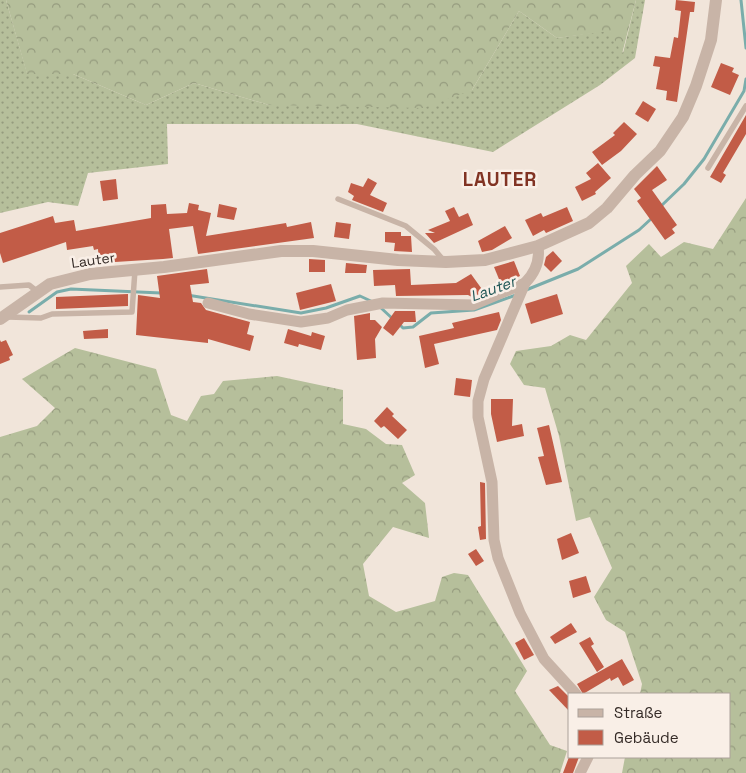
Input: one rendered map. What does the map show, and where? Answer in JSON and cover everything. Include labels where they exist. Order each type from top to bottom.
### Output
[{"type":"street","name":"Lauter","points":[[2,318],[38,292],[60,280],[90,274],[281,251],[313,251],[398,260],[446,262],[486,260],[538,246],[589,223],[607,208],[635,175],[660,151],[683,117],[696,86],[711,40],[716,0]]},
{"type":"street","points":[[208,302],[249,314],[300,322],[328,318],[366,305],[383,303],[473,305],[525,283],[531,277],[539,258],[538,246]]},
{"type":"street","points":[[525,283],[484,379],[478,401],[478,417],[492,482],[494,540],[498,558],[530,634],[544,658],[575,693]]},
{"type":"street","points":[[580,773],[588,758]]},
{"type":"lane","points":[[708,168],[746,106]]},
{"type":"lane","points":[[338,199],[406,226],[434,249],[446,262]]},
{"type":"lane","points":[[2,318],[41,318],[52,314],[132,312],[135,270]]},
{"type":"lane","points":[[0,287],[29,285],[38,292]]},
{"type":"green space","points":[[0,0],[6,0],[27,73],[73,74],[146,105],[194,83],[269,105],[472,90],[519,11],[557,38],[610,30],[623,53],[636,0],[645,0],[635,58],[600,85],[493,152],[357,124],[167,124],[168,164],[88,173],[78,206],[48,202],[0,213]]},
{"type":"green space","points":[[6,0],[636,0],[622,54],[610,31],[557,38],[519,11],[472,90],[423,108],[269,105],[194,83],[146,105],[73,74],[27,74]]},
{"type":"green space","points":[[746,198],[746,773],[622,773],[625,758],[731,758],[731,693],[640,693],[642,684],[625,632],[606,620],[594,597],[612,568],[590,517],[576,521],[559,436],[545,388],[524,385],[510,364],[516,351],[551,346],[570,335],[586,340],[632,283],[626,266],[649,244],[661,257],[684,242],[713,249]]},
{"type":"green space","points":[[75,348],[156,369],[171,415],[187,421],[201,396],[214,394],[223,381],[277,376],[343,390],[343,424],[366,429],[386,444],[402,445],[415,475],[402,483],[425,503],[429,538],[393,527],[363,564],[369,596],[396,612],[435,601],[442,577],[454,573],[468,575],[527,671],[515,691],[550,745],[567,751],[560,773],[0,773],[0,437],[37,426],[55,408],[22,379]]},
{"type":"building","points":[[676,0],[695,2],[694,12],[690,12],[677,102],[666,100],[667,91],[656,89],[660,67],[653,66],[655,56],[670,58],[674,37],[678,38],[681,11],[675,10]]},
{"type":"building","points":[[721,63],[734,68],[732,72],[739,75],[730,95],[711,87]]},
{"type":"building","points":[[643,101],[656,109],[648,122],[635,114]]},
{"type":"building","points":[[746,115],[746,134],[723,173],[726,175],[721,183],[710,177]]},
{"type":"building","points":[[624,122],[637,134],[621,151],[602,165],[592,152],[615,135],[613,133]]},
{"type":"building","points":[[598,163],[611,178],[595,192],[596,194],[582,201],[575,187],[591,179],[586,173]]},
{"type":"building","points":[[657,166],[667,180],[652,190],[677,225],[672,229],[675,233],[665,240],[637,201],[641,198],[634,189]]},
{"type":"building","points":[[368,178],[377,183],[370,195],[387,203],[383,212],[352,200],[354,196],[348,192],[351,183],[363,187]]},
{"type":"building","points":[[116,179],[118,199],[103,201],[100,181]]},
{"type":"building","points":[[189,203],[199,205],[198,210],[211,213],[206,236],[286,223],[287,227],[311,222],[314,238],[198,254],[193,226],[169,229],[173,258],[99,263],[98,249],[94,250],[93,246],[67,250],[66,242],[3,263],[0,253],[0,233],[53,216],[55,223],[74,220],[76,231],[151,218],[151,205],[166,204],[167,214],[187,213]]},
{"type":"building","points":[[219,204],[237,208],[234,220],[217,217]]},
{"type":"building","points":[[454,207],[459,217],[468,213],[473,225],[434,243],[425,233],[435,233],[428,230],[450,221],[445,211]]},
{"type":"building","points":[[567,207],[573,221],[546,233],[544,230],[533,236],[525,220],[541,213],[543,217]]},
{"type":"building","points":[[336,222],[351,224],[349,239],[334,237]]},
{"type":"building","points":[[505,226],[512,238],[492,250],[482,252],[478,241]]},
{"type":"building","points":[[385,232],[401,232],[401,236],[411,236],[412,252],[394,251],[395,243],[385,242]]},
{"type":"building","points":[[553,251],[562,261],[551,272],[544,265],[546,257]]},
{"type":"building","points":[[309,259],[325,260],[325,272],[309,272]]},
{"type":"building","points":[[514,261],[520,276],[501,284],[494,267]]},
{"type":"building","points":[[346,263],[367,265],[366,273],[345,273]]},
{"type":"building","points":[[207,269],[209,283],[190,285],[193,302],[201,303],[206,310],[250,322],[247,334],[254,336],[250,351],[208,339],[208,343],[136,335],[138,295],[160,298],[157,276]]},
{"type":"building","points":[[410,269],[411,285],[456,283],[471,274],[484,292],[472,297],[468,295],[396,296],[395,285],[374,286],[373,270]]},
{"type":"building","points":[[331,284],[336,301],[300,310],[296,293]]},
{"type":"building","points":[[128,294],[128,306],[56,309],[56,297]]},
{"type":"building","points":[[557,294],[563,314],[531,324],[525,304]]},
{"type":"building","points":[[395,311],[415,311],[416,322],[404,322],[393,336],[383,328]]},
{"type":"building","points":[[499,312],[501,320],[497,330],[434,344],[439,364],[425,368],[419,336],[454,328],[452,323]]},
{"type":"building","points":[[370,313],[370,320],[375,320],[382,327],[375,339],[376,358],[357,360],[354,316]]},
{"type":"building","points":[[108,329],[108,338],[84,339],[83,331]]},
{"type":"building","points":[[288,329],[311,336],[312,332],[325,336],[321,350],[299,344],[298,347],[284,343]]},
{"type":"building","points":[[0,340],[1,342],[6,340],[13,355],[9,357],[10,360],[0,364]]},
{"type":"building","points":[[456,378],[472,380],[470,397],[454,395]]},
{"type":"building","points":[[491,399],[513,399],[512,426],[522,424],[524,436],[497,442],[491,414]]},
{"type":"building","points":[[387,407],[394,414],[392,416],[407,430],[398,439],[384,426],[381,428],[374,421]]},
{"type":"building","points":[[549,425],[562,482],[546,485],[538,457],[544,456],[537,428]]},
{"type":"building","points":[[480,482],[485,483],[486,539],[480,540],[478,527],[481,526]]},
{"type":"building","points":[[571,533],[579,553],[562,560],[557,539]]},
{"type":"building","points":[[476,549],[484,561],[476,566],[468,554]]},
{"type":"building","points":[[586,576],[591,592],[573,598],[569,581]]},
{"type":"building","points":[[571,623],[577,632],[555,644],[550,637]]},
{"type":"building","points":[[590,637],[594,644],[591,646],[604,667],[597,672],[579,643]]},
{"type":"building","points":[[524,638],[534,655],[524,660],[515,643]]},
{"type":"building","points":[[622,659],[634,680],[623,686],[618,677],[611,681],[610,678],[585,693],[582,693],[577,684]]},
{"type":"building","points":[[558,686],[568,696],[568,710],[549,690]]},
{"type":"building","points":[[569,758],[579,758],[573,773],[563,773]]},
{"type":"waterway","name":"Lauter","points":[[741,0],[746,48]]},
{"type":"waterway","name":"Lauter","points":[[660,207],[684,184],[704,159],[744,91],[746,79]]},
{"type":"waterway","name":"Lauter","points":[[526,290],[578,269],[639,230],[652,218]]},
{"type":"waterway","name":"Lauter","points":[[29,312],[57,292],[71,289],[161,293]]},
{"type":"waterway","name":"Lauter","points":[[187,295],[301,313],[326,308],[360,296],[373,302]]},
{"type":"waterway","name":"Lauter","points":[[399,324],[403,328],[413,327],[431,313],[474,310],[516,295]]},
{"type":"waterway","name":"Lauter","points":[[380,307],[394,320]]},
{"type":"district","name":"LAUTER","points":[[500,179]]}]
